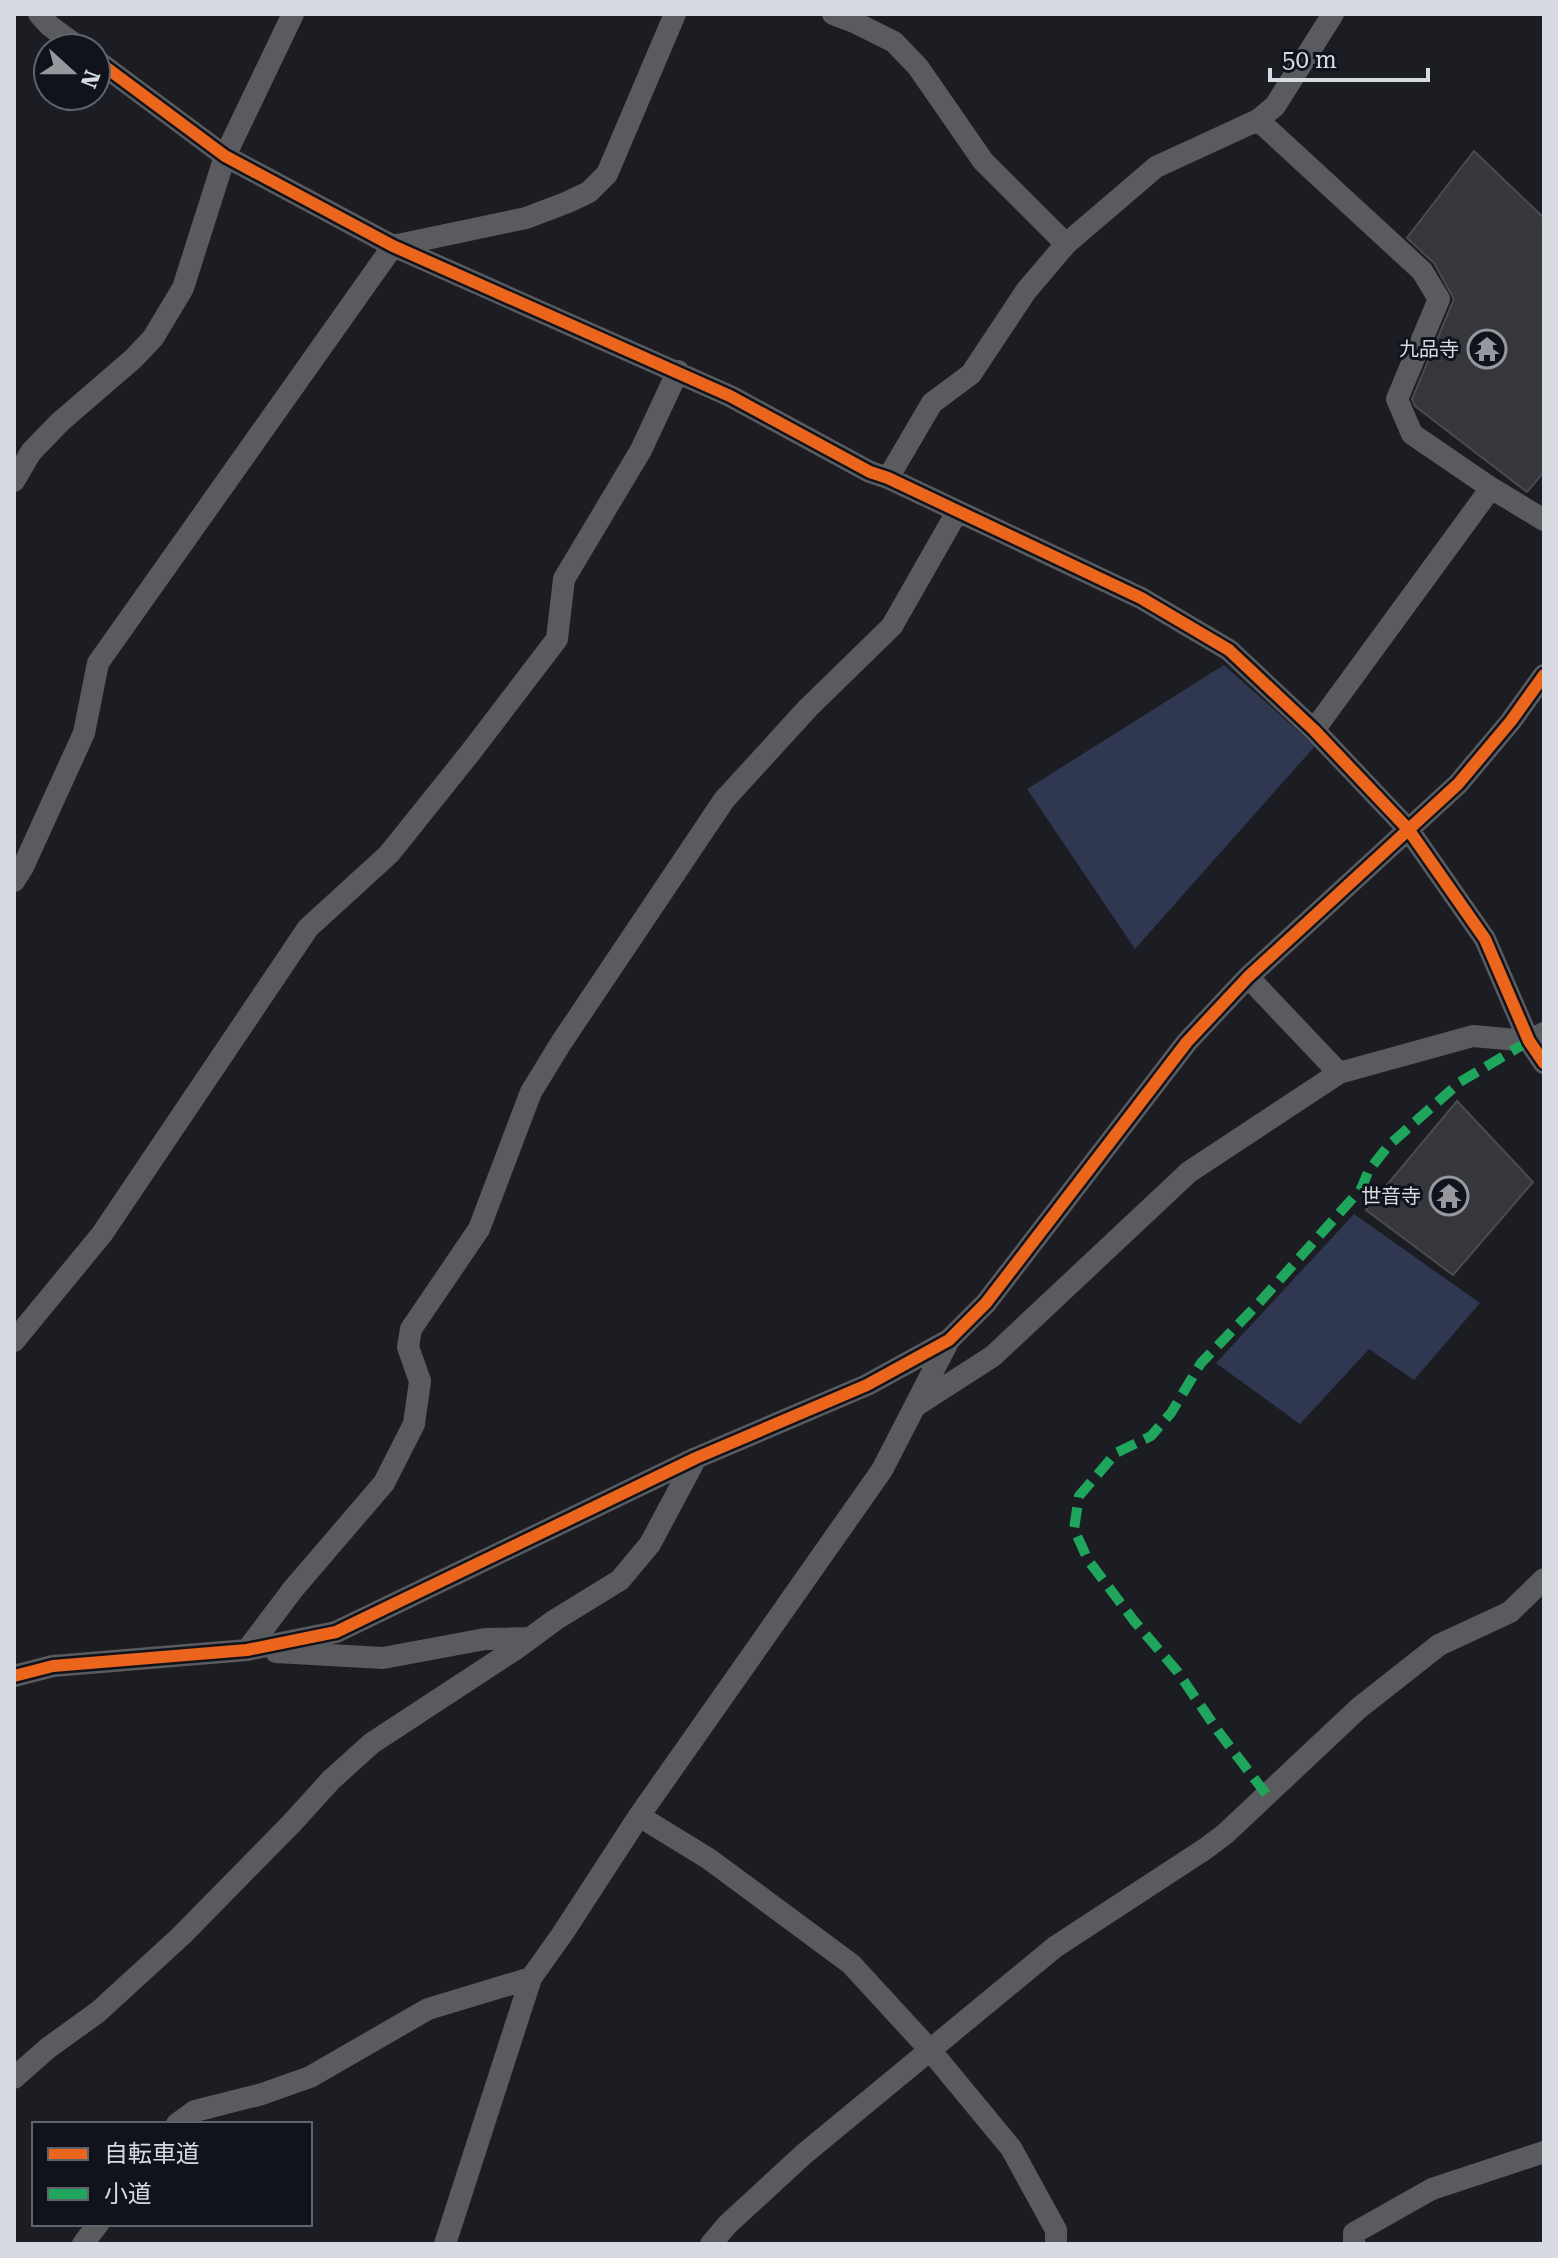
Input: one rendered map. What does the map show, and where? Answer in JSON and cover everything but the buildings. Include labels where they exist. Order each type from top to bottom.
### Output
[{"type":"street","points":[[39,14],[58,32]]},
{"type":"street","points":[[14,481],[31,452],[60,422],[153,338],[183,288],[225,156],[293,14]]},
{"type":"street","points":[[14,881],[84,733],[98,663],[393,246],[526,218],[589,192],[607,174],[675,14]]},
{"type":"street","points":[[833,14],[894,42],[918,67],[983,161],[1066,244]]},
{"type":"street","points":[[888,478],[932,403],[971,374],[1026,291],[1066,244],[1156,167],[1258,120],[1275,106],[1333,14]]},
{"type":"street","points":[[112,72],[225,156],[393,246],[730,396],[870,472],[1141,598],[1229,650],[1314,730],[1408,829],[1485,939],[1536,1037],[1544,1063]]},
{"type":"street","points":[[1258,120],[1422,271],[1439,299],[1397,399],[1412,434],[1544,520]]},
{"type":"street","points":[[14,1341],[102,1234],[308,928],[389,854],[557,639],[564,579],[641,450],[678,371]]},
{"type":"street","points":[[1314,730],[1491,488]]},
{"type":"street","points":[[247,1650],[294,1588],[384,1483],[414,1424],[420,1381],[408,1347],[411,1329],[479,1229],[531,1092],[561,1043],[724,800],[808,708],[892,626],[957,512]]},
{"type":"street","points":[[14,1676],[53,1666],[247,1650],[336,1632],[696,1458],[867,1385],[949,1340],[986,1303],[1187,1042],[1248,977],[1458,784],[1511,721],[1544,675]]},
{"type":"street","points":[[1248,977],[1339,1073]]},
{"type":"street","points":[[915,1406],[993,1356],[1189,1172],[1339,1073],[1473,1036],[1536,1037]]},
{"type":"street","points":[[445,2244],[531,1978],[639,1816],[882,1470],[949,1340]]},
{"type":"street","points":[[14,2078],[48,2048],[98,2012],[170,1946],[331,1780],[372,1743],[620,1580],[650,1544],[696,1458]]},
{"type":"street","points":[[711,2244],[728,2224],[804,2154],[1055,1947],[1225,1834],[1359,1708],[1439,1645],[1510,1612],[1544,1579]]},
{"type":"street","points":[[247,1650],[383,1658],[485,1639],[529,1638]]},
{"type":"street","points":[[639,1816],[709,1859],[851,1964],[930,2050],[1011,2148],[1056,2230],[1056,2244]]},
{"type":"street","points":[[180,2122],[195,2111],[262,2094],[310,2077],[428,2009],[531,1978]]},
{"type":"street","points":[[1354,2244],[1354,2233],[1432,2189],[1544,2152]]},
{"type":"street","points":[[83,2244],[96,2226]]},
{"type":"shaded area","points":[[1224,665],[1315,746],[1135,949],[1027,789]]},
{"type":"shaded area","points":[[1354,1214],[1480,1303],[1414,1380],[1369,1349],[1300,1424],[1216,1363]]},
{"type":"marked path","points":[[1266,1794],[1177,1671],[1088,1560],[1074,1529],[1079,1496],[1116,1453],[1151,1436],[1171,1413],[1201,1363],[1361,1189],[1369,1170],[1389,1145],[1460,1082],[1529,1041]]},
{"type":"cycle path","points":[[112,72],[225,156],[393,246],[730,396],[870,472],[1141,598],[1229,650],[1314,730],[1408,829],[1485,939],[1529,1041],[1544,1063]]},
{"type":"cycle path","points":[[14,1676],[53,1666],[247,1650],[336,1632],[696,1458],[867,1385],[949,1340],[986,1303],[1187,1042],[1248,977],[1458,784],[1511,721],[1544,675]]},
{"type":"place","name":"九品寺","points":[[1487,349]]},
{"type":"place","name":"世音寺","points":[[1449,1196]]}]
